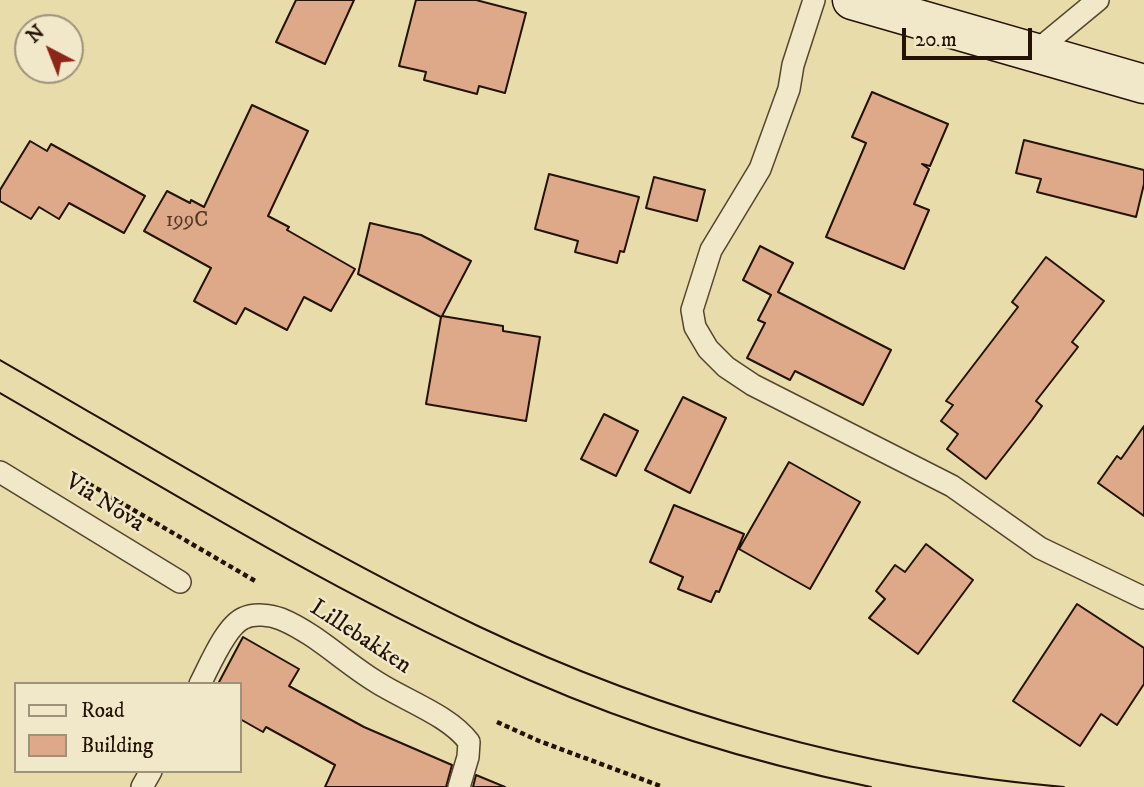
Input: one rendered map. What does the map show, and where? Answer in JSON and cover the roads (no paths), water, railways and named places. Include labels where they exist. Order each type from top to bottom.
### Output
[{"type":"main road","points":[[852,0],[1144,84]]},
{"type":"lane","points":[[814,0],[793,65],[789,89],[760,169],[711,250],[692,310],[695,327],[708,349],[726,367],[753,385],[952,486],[1040,548],[1144,598]]},
{"type":"lane","points":[[1035,52],[1098,0]]},
{"type":"lane","name":"Via Nova","points":[[0,472],[180,582]]},
{"type":"lane","name":"Lillebakken","points":[[201,682],[226,635],[243,618],[267,615],[280,618],[301,629],[375,682],[447,723],[464,736],[469,743],[468,757],[459,787]]},
{"type":"tram line","points":[[0,360],[356,564],[478,626],[547,657],[691,711],[838,752],[988,779],[1064,787]]},
{"type":"tram line","points":[[0,393],[326,580],[461,649],[529,680],[655,729],[784,767],[871,787]]}]
